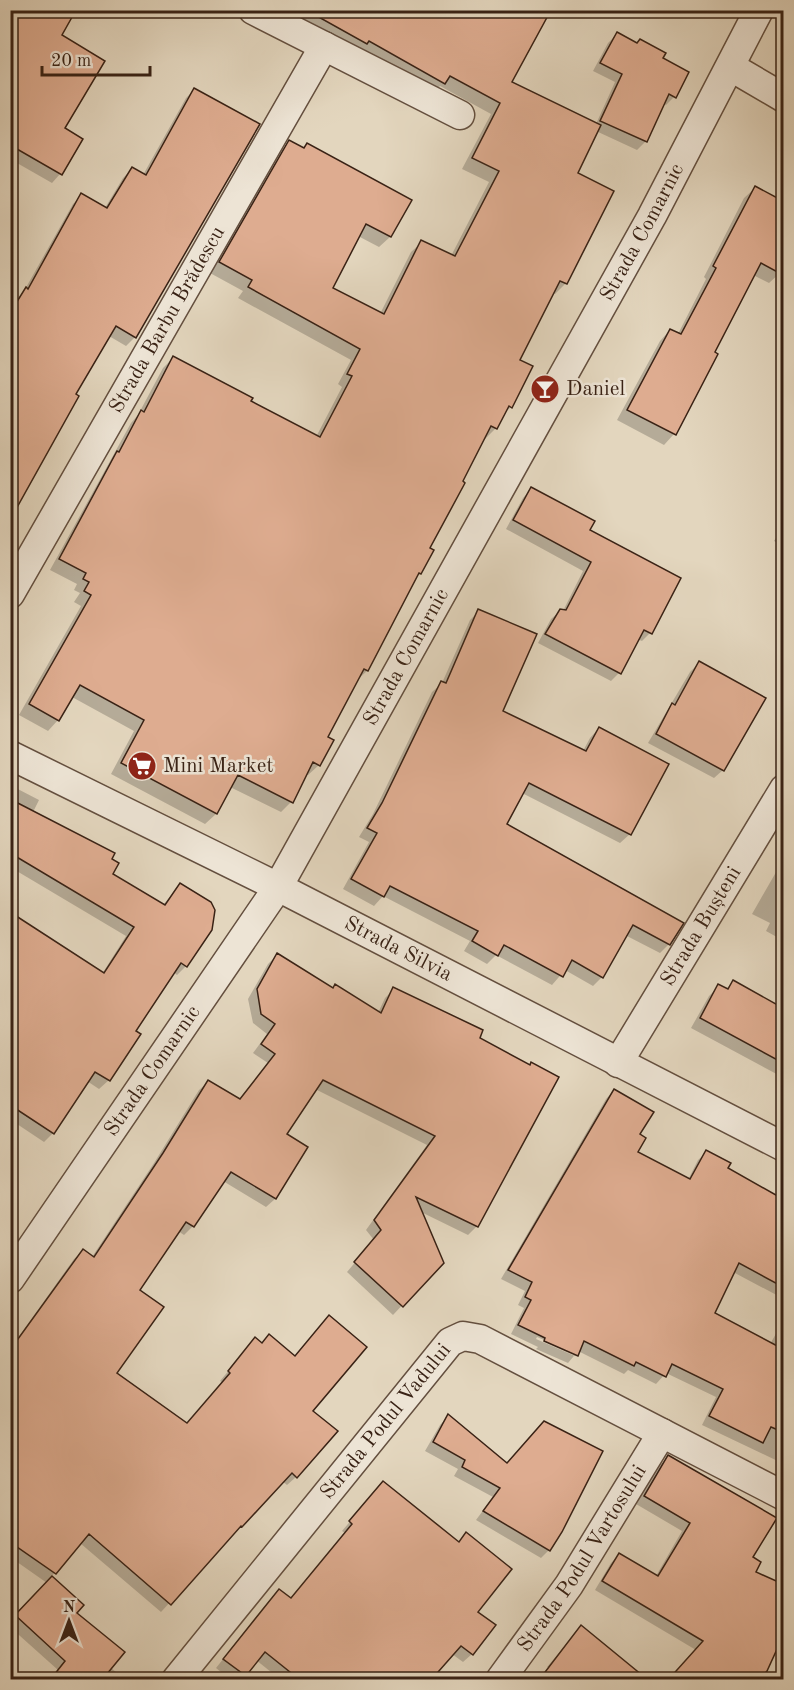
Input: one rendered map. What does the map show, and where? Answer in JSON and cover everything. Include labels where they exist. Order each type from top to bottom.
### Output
[{"type":"street","points":[[253,10],[460,115]]},
{"type":"street","name":"Strada Comarnic","points":[[10,1279],[278,887],[646,227],[759,10]]},
{"type":"street","name":"Strada Barbu Brădescu","points":[[10,594],[324,46]]},
{"type":"street","points":[[731,67],[783,98]]},
{"type":"street","name":"Strada Silvia","points":[[10,755],[278,887],[783,1147]]},
{"type":"street","name":"Strada Bușteni","points":[[618,1064],[783,789]]},
{"type":"street","name":"Strada Podul Vadului","points":[[189,1675],[450,1342],[464,1336],[480,1339],[783,1496]]},
{"type":"street","name":"Strada Podul Vartosului","points":[[500,1680],[569,1586],[662,1433]]},
{"type":"building","points":[[10,10],[76,10],[62,35],[105,61],[65,128],[83,139],[62,175],[10,145]]},
{"type":"building","points":[[306,10],[551,10],[512,82],[601,125],[578,173],[614,191],[567,284],[560,281],[520,360],[533,366],[512,408],[509,406],[497,429],[491,426],[463,481],[465,483],[430,548],[434,550],[421,574],[419,573],[368,671],[364,669],[328,737],[334,740],[320,766],[313,762],[293,803],[238,775],[217,814],[121,763],[144,720],[80,685],[59,721],[29,704],[91,595],[84,591],[89,582],[83,579],[86,573],[59,559],[117,451],[119,452],[141,410],[144,412],[173,356],[253,398],[251,401],[320,437],[352,376],[347,374],[360,349],[248,287],[252,280],[219,262],[289,140],[304,148],[307,143],[412,200],[391,237],[366,224],[333,288],[384,314],[421,240],[455,256],[499,171],[472,158],[500,103],[450,76],[445,84],[369,41],[367,44]]},
{"type":"building","points":[[617,32],[637,43],[640,39],[666,53],[663,58],[689,72],[676,98],[669,94],[647,142],[600,121],[622,74],[600,63]]},
{"type":"building","points":[[194,88],[260,124],[136,338],[116,326],[76,394],[79,396],[10,520],[10,313],[26,287],[28,289],[81,193],[107,208],[132,167],[146,175]]},
{"type":"building","points":[[755,186],[783,201],[783,275],[761,263],[715,352],[718,354],[676,435],[627,410],[670,329],[681,334]]},
{"type":"building","points":[[531,487],[595,521],[590,530],[681,578],[652,634],[644,630],[621,674],[545,634],[560,609],[566,610],[591,562],[513,520]]},
{"type":"building","points":[[478,609],[537,634],[503,711],[586,751],[599,727],[669,764],[631,835],[529,783],[507,824],[684,923],[670,945],[633,925],[603,978],[572,960],[563,977],[504,945],[498,956],[472,941],[478,931],[390,886],[384,897],[351,879],[377,833],[367,828],[382,803],[441,681],[446,683]]},
{"type":"building","points":[[699,661],[766,698],[724,771],[656,734],[672,703],[675,705]]},
{"type":"building","points":[[10,799],[115,853],[112,859],[119,863],[113,874],[165,905],[180,883],[211,902],[215,910],[212,930],[187,967],[181,963],[136,1031],[141,1034],[110,1081],[95,1072],[54,1134],[10,1105],[10,912],[104,973],[134,927],[10,853]]},
{"type":"building","points":[[277,953],[333,988],[335,984],[381,1013],[393,987],[483,1030],[480,1038],[530,1065],[531,1062],[559,1077],[478,1227],[416,1197],[444,1263],[403,1307],[354,1262],[381,1230],[374,1220],[435,1136],[323,1080],[287,1134],[308,1147],[276,1199],[231,1172],[194,1227],[186,1222],[140,1290],[164,1307],[117,1373],[187,1423],[230,1373],[228,1371],[255,1337],[262,1343],[269,1334],[295,1356],[329,1315],[367,1347],[313,1411],[338,1431],[297,1478],[292,1473],[241,1526],[171,1605],[89,1534],[56,1574],[10,1542],[10,1350],[83,1249],[94,1257],[208,1080],[240,1099],[275,1054],[261,1044],[275,1024],[261,1014],[257,989]]},
{"type":"building","points":[[733,980],[783,1008],[783,1063],[700,1018],[718,984],[728,989]]},
{"type":"building","points":[[614,1089],[654,1112],[640,1134],[646,1138],[638,1152],[690,1179],[706,1150],[731,1163],[728,1168],[783,1199],[783,1287],[739,1263],[715,1313],[783,1349],[783,1432],[771,1427],[763,1443],[709,1416],[723,1389],[672,1364],[666,1377],[636,1362],[634,1366],[584,1341],[578,1356],[544,1341],[545,1338],[518,1325],[531,1300],[525,1297],[532,1282],[508,1270]]},
{"type":"building","points":[[448,1414],[507,1463],[544,1421],[603,1451],[550,1551],[483,1511],[500,1488],[462,1467],[465,1460],[433,1442]]},
{"type":"building","points":[[668,1455],[777,1518],[753,1557],[761,1562],[756,1572],[783,1584],[783,1636],[767,1671],[759,1680],[668,1680],[703,1641],[602,1581],[619,1553],[658,1576],[690,1523],[644,1496]]},
{"type":"building","points":[[383,1481],[459,1542],[466,1532],[512,1569],[478,1612],[496,1625],[473,1655],[461,1646],[431,1680],[300,1680],[265,1652],[246,1676],[223,1659],[279,1589],[291,1598],[352,1524],[349,1521]]},
{"type":"building","points":[[52,1576],[84,1605],[77,1613],[125,1652],[102,1680],[50,1680],[65,1661],[15,1615]]},
{"type":"building","points":[[581,1625],[648,1680],[539,1680]]},
{"type":"place","name":"Daniel","points":[[545,389]]},
{"type":"place","name":"Mini Market","points":[[142,766]]}]
